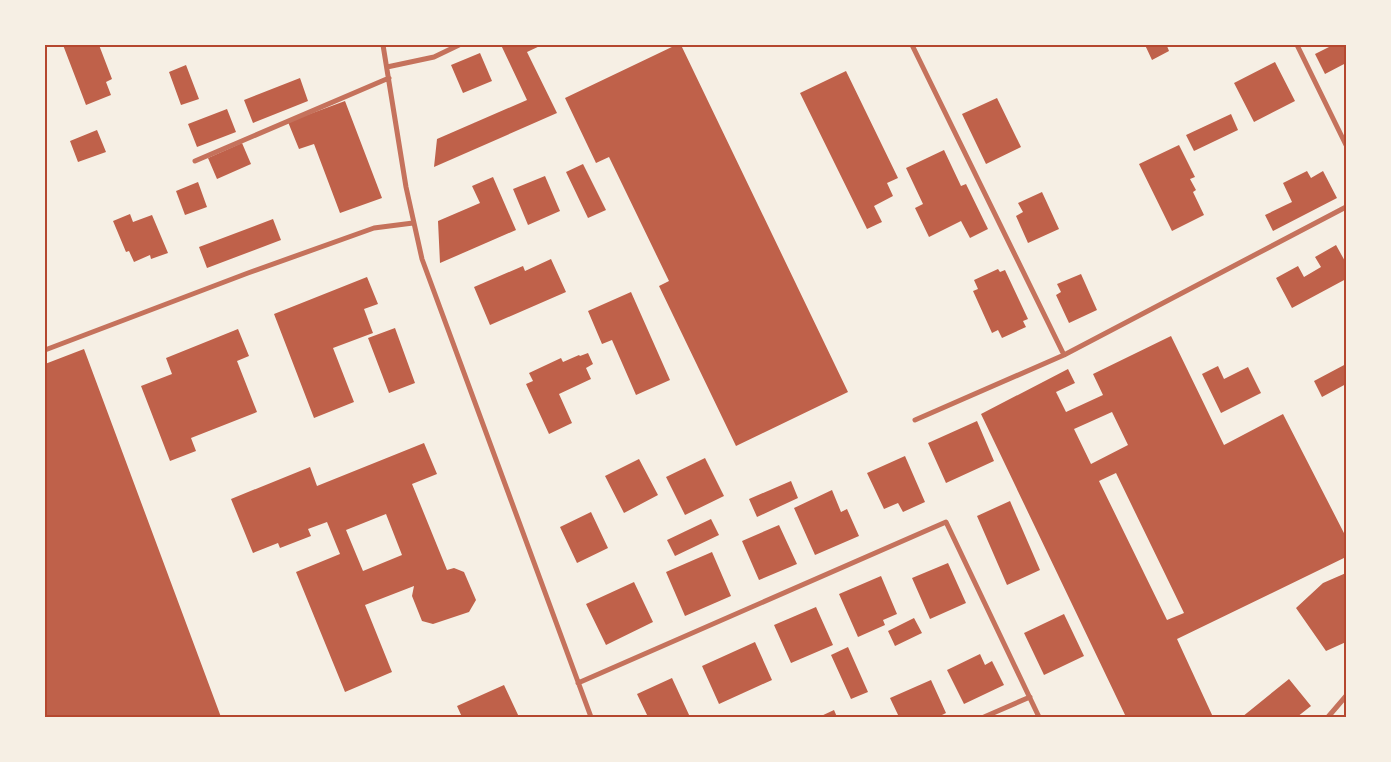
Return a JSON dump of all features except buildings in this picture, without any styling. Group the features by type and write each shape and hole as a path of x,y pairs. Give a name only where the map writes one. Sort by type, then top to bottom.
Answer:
{"street":[{"path":"383,45 413,223 422,259 591,717"},
{"path":"387,68 434,57 459,45"},
{"path":"912,45 1064,355"},
{"path":"1297,45 1346,145"},
{"path":"195,161 388,78"},
{"path":"915,420 1064,355 1346,207"},
{"path":"45,350 248,273 374,228 413,223"},
{"path":"578,683 946,522 1039,717"},
{"path":"1328,717 1346,696"},
{"path":"984,717 1030,697"}]}
